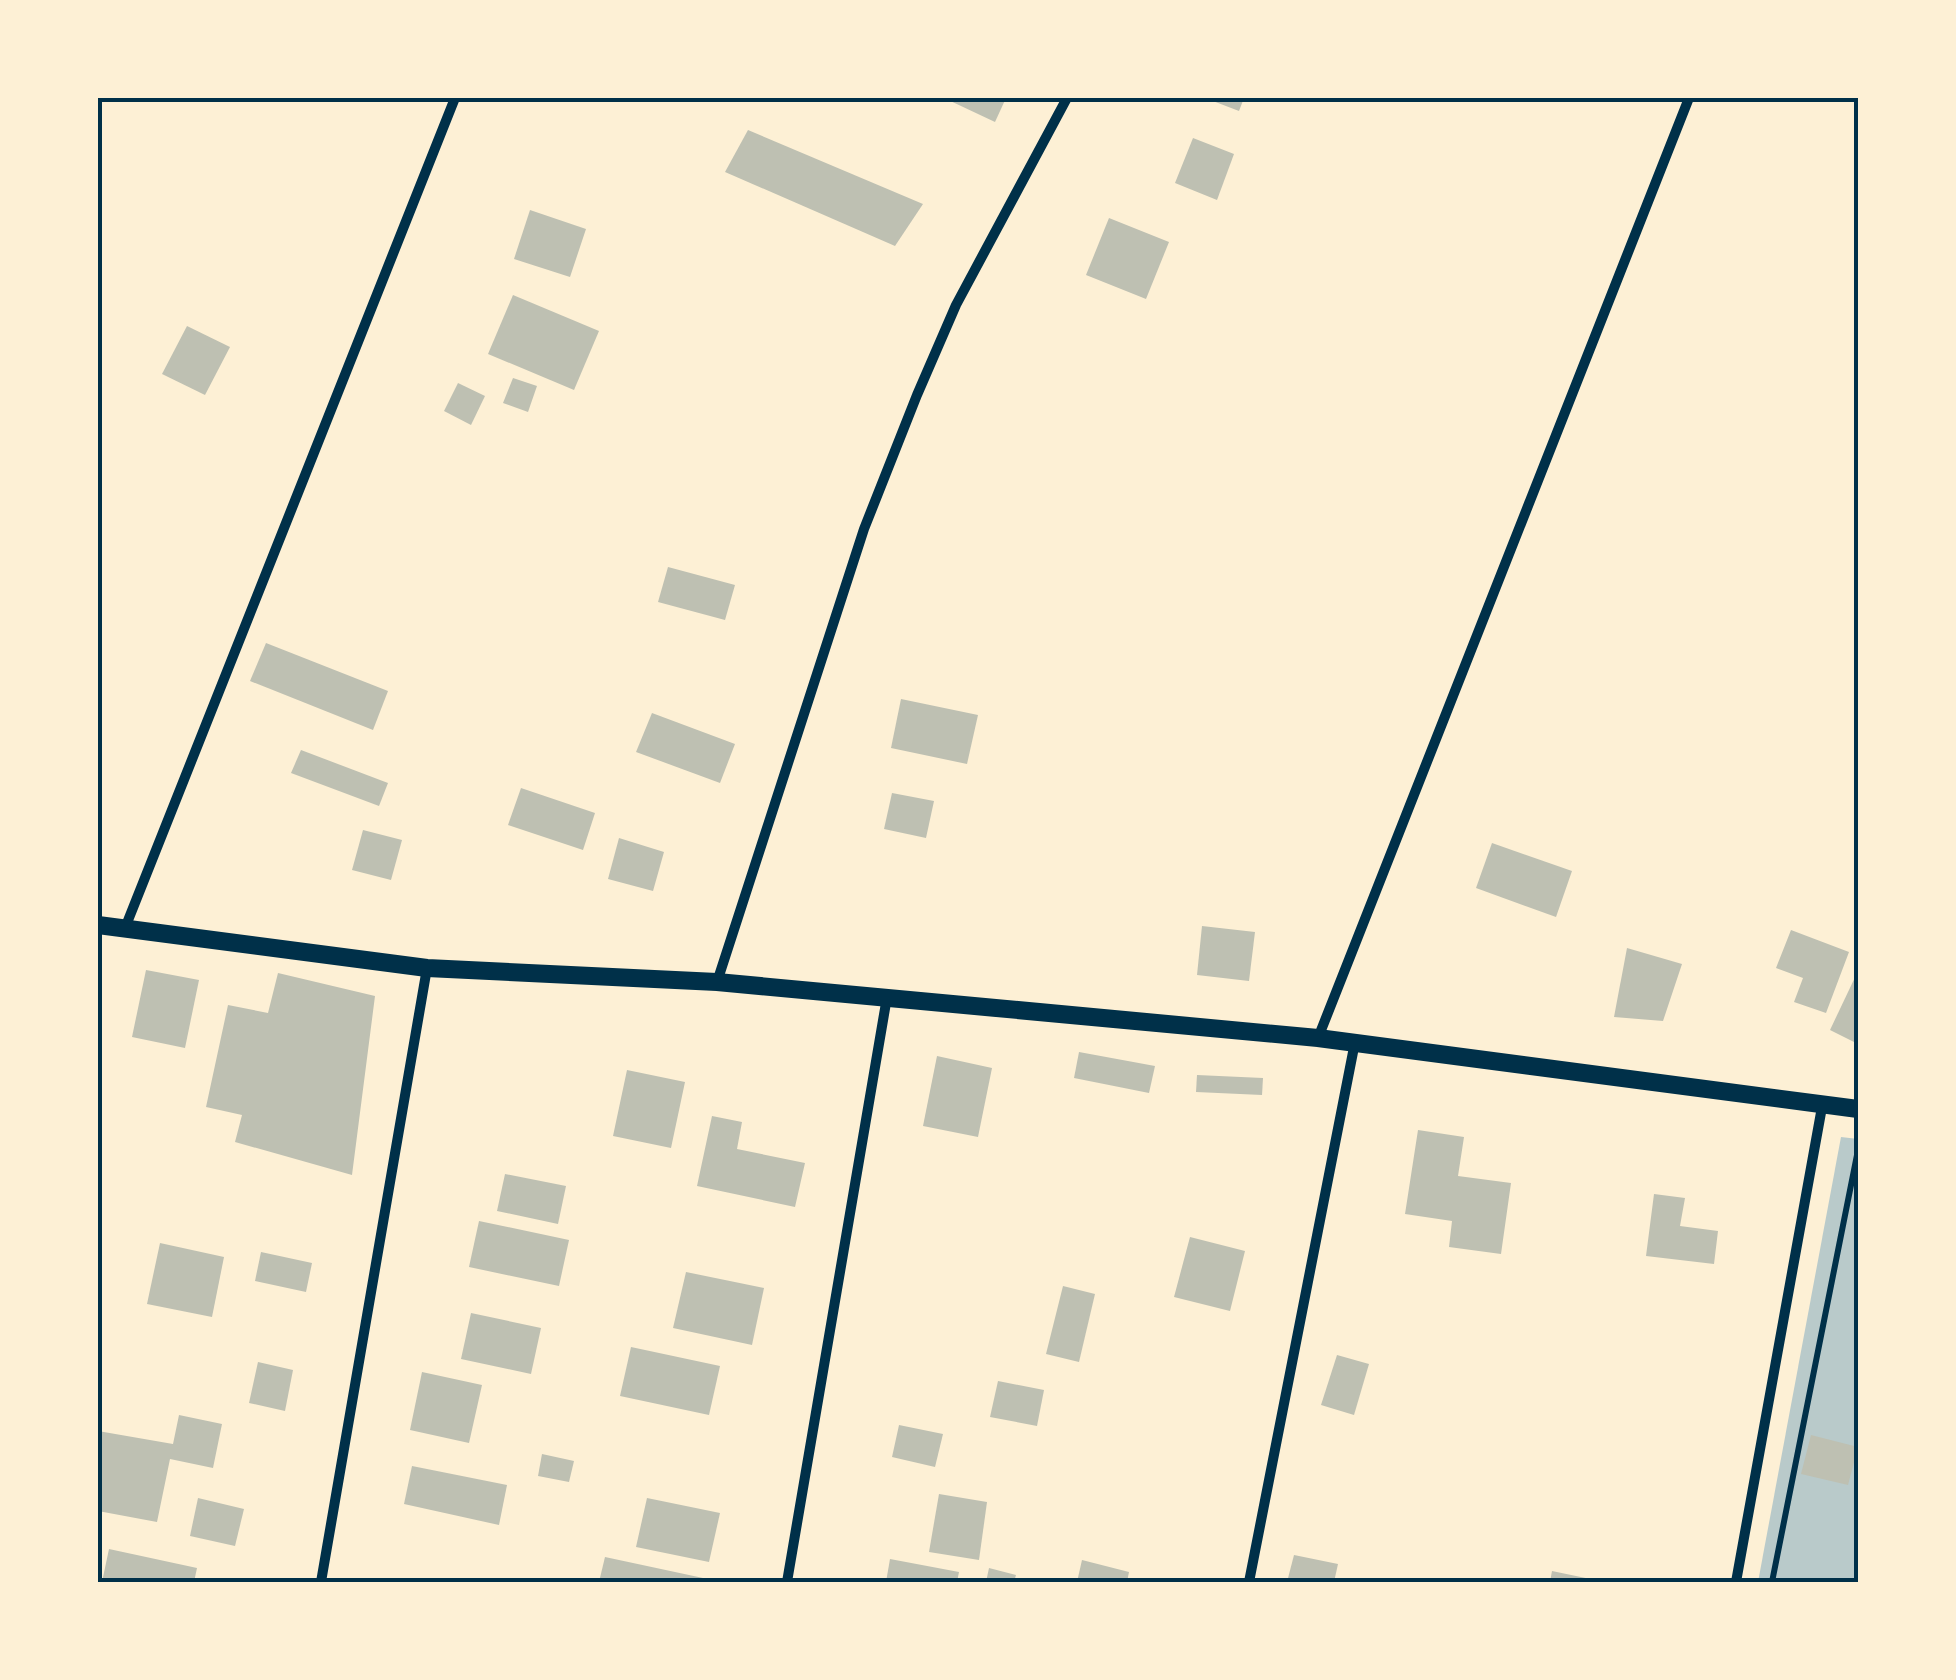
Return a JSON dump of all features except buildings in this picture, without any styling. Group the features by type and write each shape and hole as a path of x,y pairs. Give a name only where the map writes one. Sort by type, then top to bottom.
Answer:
{"street":[{"path":"125,928 455,98"},
{"path":"717,982 864,529 910,412 956,305 1067,98"},
{"path":"1318,1038 1689,98"},
{"path":"98,925 427,968 717,982 1318,1038 1858,1109"},
{"path":"321,1582 427,968"},
{"path":"787,1582 888,997"},
{"path":"1249,1582 1356,1042"},
{"path":"1736,1582 1822,1106"}],"path":[{"path":"1772,1582 1858,1150"}],"shaded area":[{"path":"1841,1137 1858,1139 1858,1582 1758,1582"}]}
